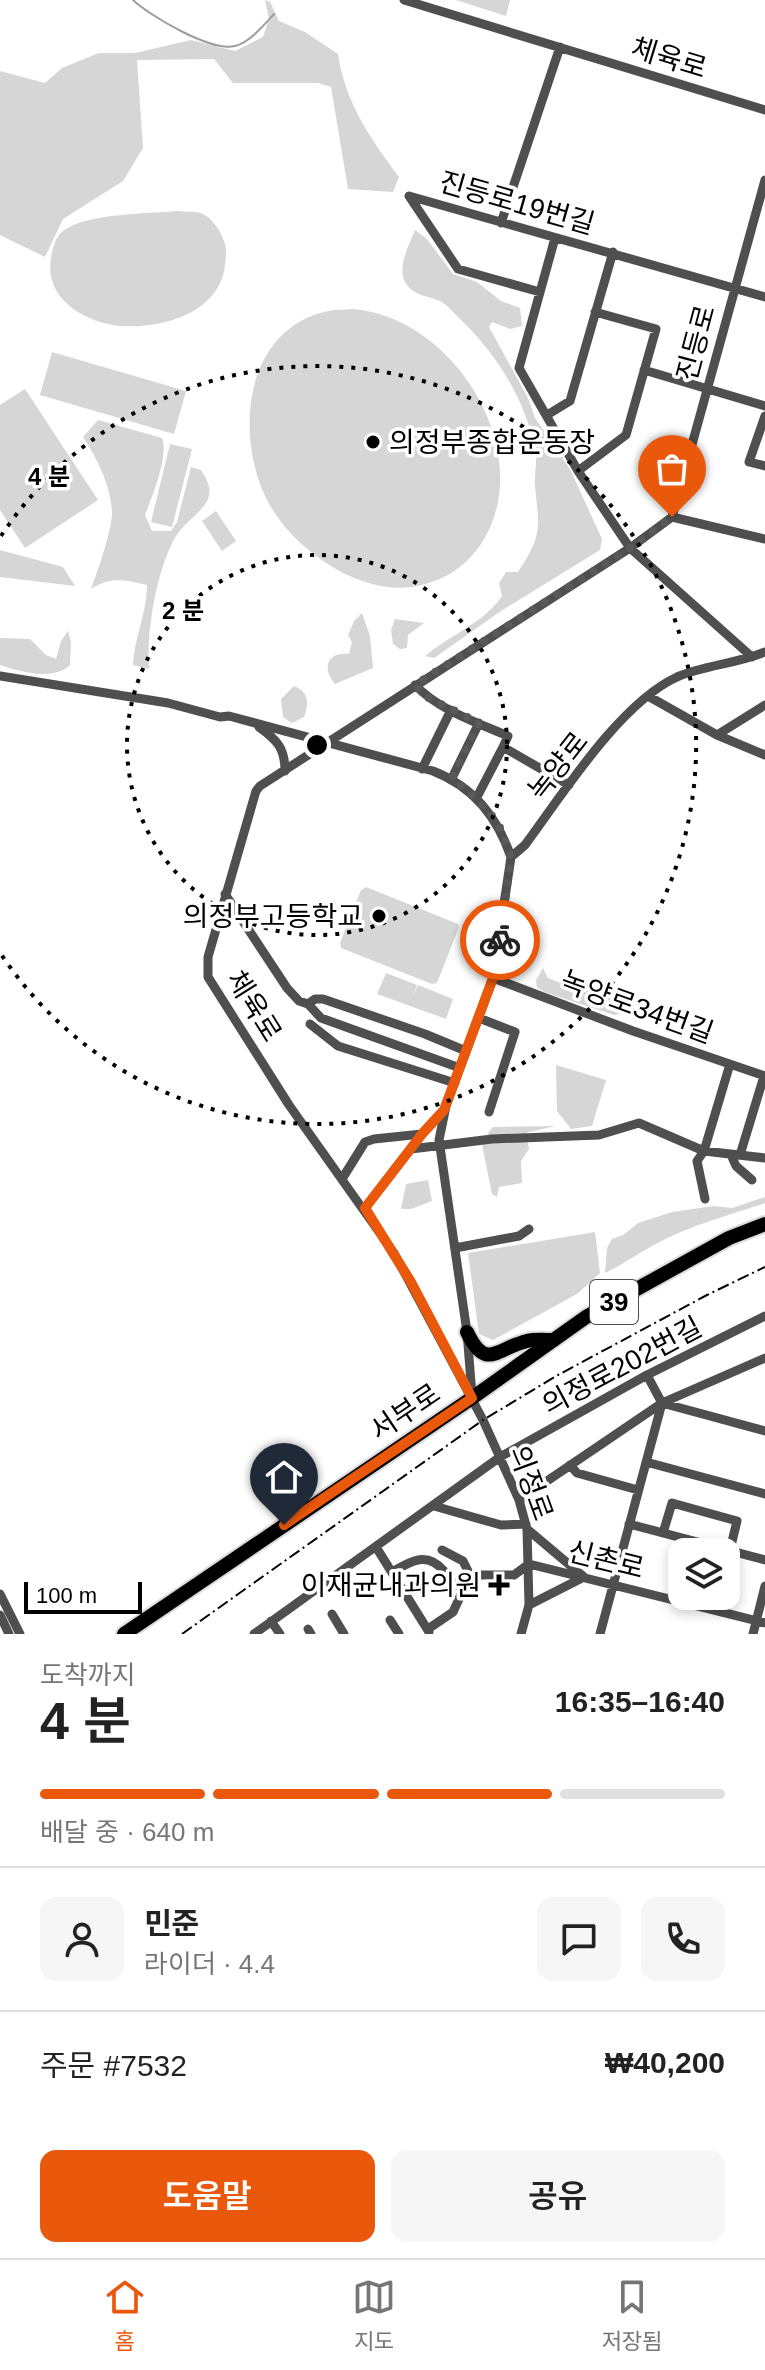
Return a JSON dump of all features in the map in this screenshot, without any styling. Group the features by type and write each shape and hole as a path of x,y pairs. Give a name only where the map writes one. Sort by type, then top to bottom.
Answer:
{"main road":[{"name":"서부로","path":"124,1634 586,1317 729,1238 765,1224"},
{"path":"467,1332 475,1348 486,1355 501,1353 526,1341 554,1340"}],"street":[{"name":"체육로","path":"404,0 765,110"},
{"path":"501,223 560,47"},
{"name":"진등로","path":"672,517 765,180"},
{"name":"진등로19번길","path":"540,292 458,269 409,196 765,297"},
{"path":"555,238 519,368 578,471 630,548 752,657"},
{"name":"진등로19번길","path":"547,415 570,401 613,252"},
{"path":"578,471 626,435 656,329 595,312"},
{"path":"644,370 765,406"},
{"path":"765,416 749,462 765,466"},
{"name":"체육로","path":"472,1398 411,1282 365,1208 289,1105 208,977 208,957 260,786 630,548 672,517"},
{"path":"672,517 765,539"},
{"name":"녹양로","path":"511,857 525,845 617,726 648,696 678,677 765,652"},
{"path":"0,676 168,703 220,717 229,716 422,769 452,778 499,825 511,857 505,889 505,916 493,978 444,1110 440,1145 467,1332 472,1398"},
{"path":"415,685 425,696 508,736 476,799"},
{"path":"648,696 717,735 765,755"},
{"path":"717,735 765,705"},
{"path":"422,769 451,710"},
{"path":"254,722 278,741 285,755 285,771"},
{"path":"452,778 479,723"},
{"path":"503,747 569,785"},
{"path":"225,894 287,988 321,1018 460,1068"},
{"name":"녹양로34번길","path":"493,978 764,1076"},
{"path":"308,1004 315,999 323,999 466,1051"},
{"path":"479,1018 515,1032 489,1112"},
{"path":"310,1024 338,1046 455,1083"},
{"path":"705,1199 697,1161 704,1151 730,1064"},
{"path":"752,1180 736,1166 735,1155 764,1076"},
{"path":"365,1208 444,1110"},
{"path":"411,1149 492,1139 599,1135 639,1123 704,1151 765,1158"},
{"path":"342,1179 365,1142 422,1134"},
{"path":"455,1248 519,1236 529,1229"},
{"name":"의정로202번길","path":"254,1634 500,1457 647,1375 765,1316"},
{"path":"519,1500 662,1403 765,1358"},
{"path":"600,1634 662,1403 647,1375"},
{"name":"의정로","path":"472,1398 519,1500 527,1526 529,1605 521,1634"},
{"path":"662,1403 765,1431"},
{"path":"646,1462 765,1494"},
{"path":"570,1465 577,1473 638,1490"},
{"path":"663,1533 672,1503 737,1521 733,1538"},
{"path":"434,1506 501,1525 527,1526 584,1577 529,1605"},
{"path":"629,1524 683,1538"},
{"path":"376,1547 429,1632 453,1612 470,1575"},
{"path":"442,1550 463,1561 470,1575"},
{"path":"740,1553 765,1560"},
{"path":"392,1572 414,1559 425,1560 436,1564 463,1589"},
{"path":"470,1575 514,1575 529,1564"},
{"name":"신촌로","path":"529,1564 761,1622"},
{"path":"753,1634 761,1622 765,1586"},
{"path":"0,1594 20,1634"},
{"path":"332,1614 344,1634"},
{"path":"0,1615 9,1634"},
{"path":"390,1620 399,1634"},
{"path":"271,1621 280,1634"}],"shaded area":[{"path":"265,0 270,2 279,21 305,32 338,54 353,104 369,134 399,177 393,192 348,189 331,87 318,83 233,83 214,59 137,60 143,148 123,181 63,219 45,257 0,235 0,71 45,83 62,68 99,53 135,53 191,40 235,51 263,37 269,19"},
{"path":"456,0 510,0 506,16"},
{"path":"177,211 205,215 216,225 225,244 221,282 201,306 170,321 120,326 81,314 60,296 50,273 51,258 60,233 74,225 101,218"},
{"path":"415,230 427,239 453,274 477,282 501,301 520,308 522,326 510,329 492,322 489,327 528,398 535,418 570,469 602,539 600,550 501,611 434,658 425,656 495,605 502,596 499,583 506,572 518,572 532,548 538,522 536,458 524,412 507,378 486,347 442,302 417,293 405,282 403,263"},
{"name":"의정부종합운동장","path":"352,309 389,317 423,336 453,363 477,395 493,432 500,470 497,508 481,544 459,568 422,585 402,588 375,585 330,565 309,551 282,524 257,476 251,447 250,418 253,389 263,362 278,339 300,322 328,311"},
{"path":"52,352 186,391 174,434 40,395"},
{"path":"25,389 98,500 25,548 0,510 0,405"},
{"path":"98,420 162,438 162,466 145,515 152,531 171,531 177,522 191,467 201,470 209,487 206,503 176,536 163,565 151,619 149,669 133,665 147,585 112,581 91,589 107,541 112,514 103,474 83,437"},
{"path":"170,444 192,449 172,527 151,522"},
{"path":"216,511 236,541 222,551 202,521"},
{"path":"0,550 63,567 75,586 0,577"},
{"path":"362,613 370,636 373,668 335,684 328,673 328,663 335,656 349,654 352,642 348,635 354,621"},
{"path":"395,619 424,623 408,635 407,648 400,649 393,644 391,630"},
{"path":"68,631 70,665 63,670 36,674 0,665 0,638 30,639 46,655 56,659 61,641"},
{"path":"294,686 303,691 307,703 304,717 292,723 283,717 281,699"},
{"path":"366,887 458,924 437,983 432,984 341,948 340,943 361,890"},
{"path":"543,968 548,978 568,986 575,980 633,998 632,1002 624,1005 626,1013 614,1015 544,992 537,987 536,980"},
{"path":"386,973 417,985 412,998 418,985 453,999 446,1019 377,994"},
{"path":"556,1065 606,1080 592,1126 571,1129 557,1111"},
{"path":"555,1126 526,1133 529,1149 521,1161 522,1183 499,1187 497,1197 492,1194 482,1145 490,1143 488,1133 493,1127"},
{"path":"428,1180 432,1201 411,1209 401,1209 406,1184"},
{"path":"765,1197 765,1203 680,1232 605,1273 607,1248 612,1239 638,1223 672,1212 714,1206 732,1208"},
{"path":"595,1232 600,1273 577,1294 493,1340 479,1334 468,1253"}],"waterway":[{"path":"133,0 181,31 224,46 235,46 246,41 274,14"}],"railway":[{"path":"182,1634 483,1420 558,1375 765,1267"}],"way so far":[{"path":"500,940 511,857 499,825 486,808 452,778 479,723 425,696 415,685 630,548 672,517"}],"place":[{"name":"의정부종합운동장","path":"373,442"},
{"name":"의정부고등학교","path":"379,916"},
{"name":"이재균내과의원","path":"499,1585"}],"route":[{"path":"284,1525 472,1398 411,1282 365,1208 444,1110 493,978 500,940"}]}
